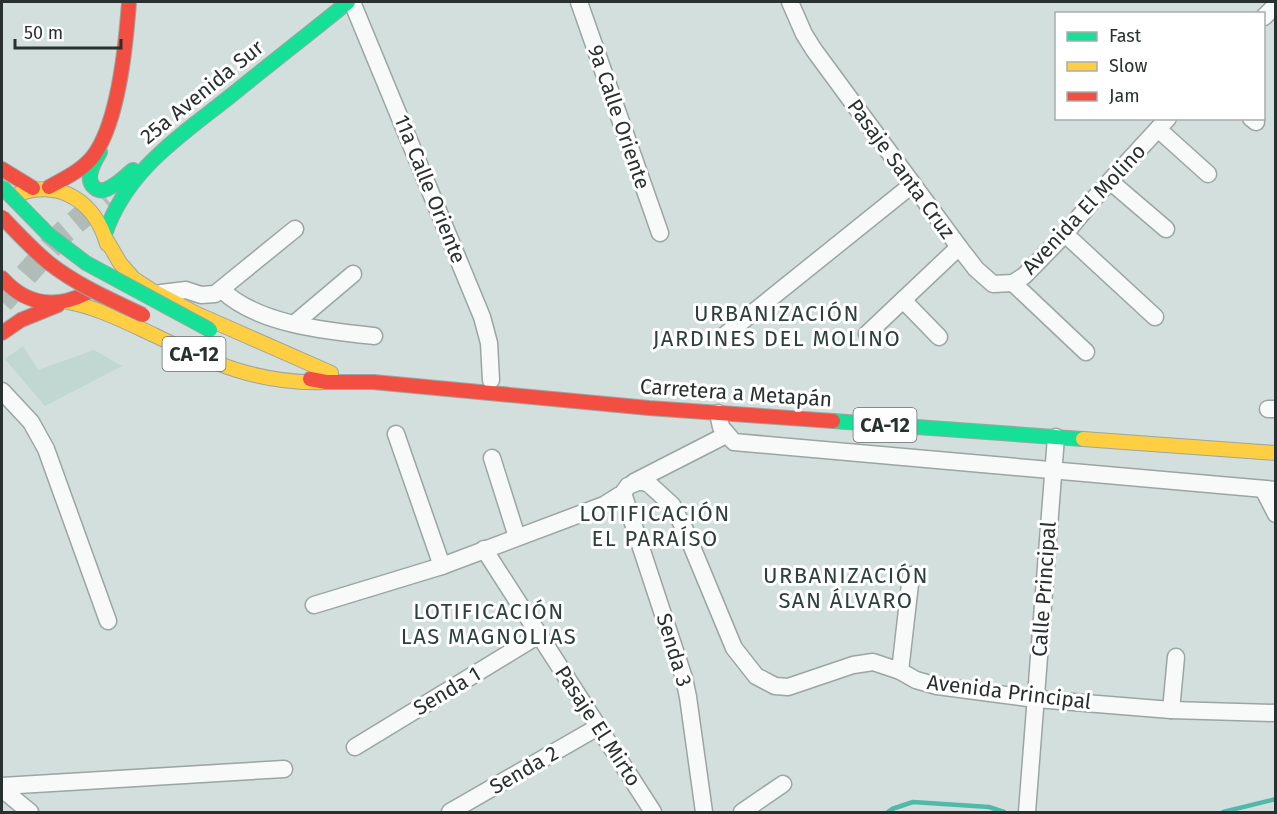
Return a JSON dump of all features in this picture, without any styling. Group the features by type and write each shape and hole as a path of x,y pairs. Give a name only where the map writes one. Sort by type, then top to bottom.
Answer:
{"main road":[{"path":"129,2 118,80 102,149 90,173 92,186 98,190 104,190 162,151"},
{"name":"25a Avenida Sur","path":"2,333 23,319 90,291 103,276 108,257 106,236 115,206 125,189 150,160 350,2"},
{"path":"49,188 82,166 95,154 109,124"},
{"path":"109,193 150,160"},
{"path":"2,169 33,188"},
{"path":"2,187 48,234 86,263 210,330 282,361 328,377"},
{"path":"2,206 18,194 33,188 62,190 92,213 106,236"},
{"path":"2,217 39,254 82,286 206,346 265,369 328,377"},
{"name":"CA-12","path":"106,236 120,263 134,279 196,314 328,377"},
{"path":"2,278 13,290 30,300 44,303 66,302"},
{"name":"CA-12","path":"66,302 87,305 105,312 208,361 252,375 311,384 328,377"},
{"path":"182,348 196,314"},
{"name":"Carretera a Metapán","path":"328,377 452,391 493,387 718,413 1275,453"}],"street":[{"name":"11a Calle Oriente","path":"350,2 483,317 489,343 493,387"},
{"name":"9a Calle Oriente","path":"579,2 660,233"},
{"name":"Pasaje Santa Cruz","path":"790,2 814,50 959,247 976,269 993,284"},
{"path":"1163,124 1208,174"},
{"name":"Avenida El Molino","path":"993,284 1013,283 1024,276 1065,234 1163,124"},
{"path":"1111,182 1166,229"},
{"path":"720,339 913,184"},
{"path":"158,294 186,290 208,295 222,290 295,229"},
{"path":"1065,234 1155,317"},
{"path":"867,334 959,247"},
{"path":"295,323 353,274"},
{"path":"1013,283 1086,352"},
{"path":"222,290 241,305 266,315 337,332 374,336"},
{"path":"903,300 939,338"},
{"path":"2,391 31,422 46,449 108,621"},
{"path":"718,413 721,427 734,442 1053,472 1269,489 1275,514"},
{"path":"396,434 442,566"},
{"path":"314,605 442,566 604,505 632,485 726,435"},
{"name":"Calle Principal","path":"1027,813 1056,437"},
{"path":"492,458 517,537"},
{"name":"Avenida Principal","path":"632,485 649,484 665,497 678,515 734,648 756,676 775,686 788,687 859,664 873,662 900,670 916,680 937,686 1036,699 1171,710 1275,713"},
{"name":"Senda 3","path":"632,485 684,678 704,813"},
{"name":"Pasaje El Mirto","path":"484,549 653,813"},
{"path":"900,670 911,575"},
{"name":"Senda 1","path":"355,747 539,635"},
{"path":"1171,710 1176,657"},
{"name":"Senda 2","path":"450,813 598,727"},
{"path":"2,788 284,769"},
{"path":"742,813 783,784"},
{"path":"2,788 30,813"}],"shaded area":[{"path":"23,346 38,370 94,350 122,366 45,406 5,359"}],"waterway":[{"path":"1223,812 1276,799"},
{"path":"888,812 913,802 989,807 1004,812"}],"tunnel":[{"path":"2,302 63,233 105,197"}],"traffic: fast":[{"path":"105,234 127,190 158,155 348,2"},
{"path":"100,152 90,175 90,180 96,189 108,189 133,170"},
{"path":"2,187 48,234 86,263 210,330"},
{"path":"833,421 1083,439"}],"traffic: slow":[{"path":"18,194 34,190 48,190 62,192 74,198 94,216 107,244"},
{"path":"106,239 120,263 134,279 151,290 197,314 331,373"},
{"path":"68,302 112,316 196,355 237,370 280,380 326,382"},
{"path":"1083,439 1276,453"}],"traffic: jam":[{"path":"49,187 85,165 103,140 120,81 129,2"},
{"path":"2,169 33,188"},
{"path":"2,217 60,271 94,292 143,315"},
{"path":"2,278 20,294 40,301 62,301 85,294"},
{"path":"2,333 21,320 58,305"},
{"path":"310,379 326,382 373,382"},
{"path":"373,382 649,408 833,421"}],"district":[{"name":"URBANIZACIÓN JARDINES DEL MOLINO","path":"777,326"},
{"name":"LOTIFICACIÓN EL PARAÍSO","path":"655,526"},
{"name":"URBANIZACIÓN SAN ÁLVARO","path":"846,588"},
{"name":"LOTIFICACIÓN LAS MAGNOLIAS","path":"489,624"}]}
